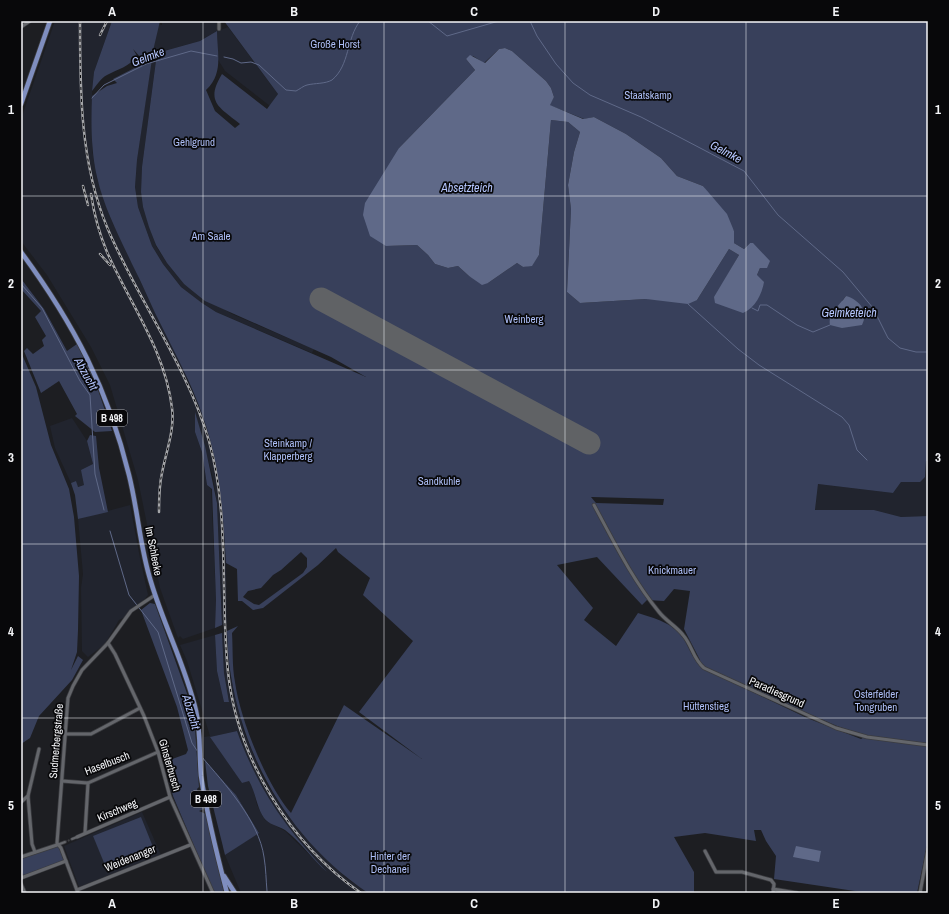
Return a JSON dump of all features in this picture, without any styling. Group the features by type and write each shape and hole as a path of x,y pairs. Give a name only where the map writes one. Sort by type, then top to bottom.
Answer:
{"main road":[{"path":"21,104 50,21"},
{"name":"Im Schleeke","path":"21,252 71,327 103,390 129,476 148,571 155,595 192,697 198,723 200,758 205,794 228,893"},
{"name":"Im Schleeke","path":"222,872 235,893"}],"street":[{"path":"21,27 30,21"},
{"path":"219,21 219,28"},
{"name":"Paradiesgrund","path":"594,505 624,562 651,602 662,616 683,634 698,661 708,670 836,728 867,737 928,745"},
{"name":"Sudmerbergstraße","path":"57,845 68,698 72,686 82,670 108,644 134,608 155,595"},
{"name":"Ginsterbusch","path":"108,644 116,654 140,708 158,752 170,797 211,892"},
{"path":"66,734 91,734 140,708"},
{"path":"35,852 32,844 28,796 39,749"},
{"name":"Haselbusch","path":"62,781 88,782 158,752"},
{"path":"85,833 88,782"},
{"path":"21,802 28,796"},
{"name":"Kirschweg","path":"72,839 170,797"},
{"path":"21,857 65,842"},
{"path":"57,845 61,848 78,891"},
{"name":"Weidenanger","path":"78,891 190,845"},
{"path":"920,893 928,849"},
{"path":"705,851 716,872 742,872 771,880 774,884 773,891 797,893"},
{"path":"21,878 66,861"},
{"path":"21,884 25,893"}],"shaded area":[{"path":"55,21 112,21 94,72 92,91 92,149 97,178 111,219 163,329 178,357 202,414 212,444 223,510 227,623 222,625 217,503 213,478 195,413 195,432 202,452 207,485 211,489 216,600 215,628 183,639 180,636 178,638 160,588 138,480 110,385 91,347 47,275 21,241 21,119"},
{"path":"162,21 216,21 218,31 228,27 278,94 270,106 225,71 217,58 217,31 200,41 157,53 142,167 141,192 143,207 156,246 167,263 184,284 232,314 314,349 312,353 216,312 202,303 181,287 163,264 152,246 138,207 135,187 137,160 152,55 158,24 162,25"},
{"path":"72,418 87,441 93,464 84,485 77,487 76,481 71,483 55,448 50,426"},
{"path":"926,461 928,461 928,516 901,517 874,510 815,511 818,484 893,493 901,482 925,477"},
{"path":"130,505 148,595 143,601 133,607 125,617 119,620 105,644 88,657 82,651 81,588 83,574 78,519"},
{"path":"227,631 230,675 244,732 263,778 282,808 304,836 345,877 368,893 241,893 225,855 259,832 236,795 205,761 204,737 210,736 187,661 180,645 215,635 217,671 224,702 229,702 224,673 222,633","holes":["237,731 252,769 277,812 297,840 324,869 285,831 265,820 257,805 253,788 248,780 242,783 211,737"]},
{"path":"142,812 161,855 79,887 64,846"}],"green space":[{"path":"112,21 160,21 152,55 142,59 133,49 137,56 134,60 105,76 92,91 94,72"},
{"path":"224,21 928,21 928,461 926,461 925,477 920,482 901,482 893,493 818,484 815,510 874,510 901,517 928,516 928,841 917,893 868,893 774,879 776,856 761,830 754,830 756,841 705,833 674,837 694,872 694,893 368,893 341,873 317,850 296,825 277,799 261,770 248,740 238,709 231,676 227,631 238,626 232,633 233,670 242,714 248,732 272,786 291,813 344,705 422,759 359,712 413,641 363,595 370,578 338,552 336,548 318,565 263,608 253,610 242,601 238,601 237,569 226,563 220,488 208,432 189,382 108,211 95,167 92,127 92,96 107,86 117,83 113,79 152,59 137,160 135,187 138,207 152,246 163,264 181,287 216,312 366,377 331,357 205,301 184,284 167,263 156,245 149,227 143,207 141,192 142,167 157,53 200,41 217,31 217,70 212,83 206,90 215,111 235,128 240,124 221,108 215,98 217,83 222,74 267,109 278,94","holes":["505,48 512,51 546,81 551,88 554,97 549,105 584,119 594,117 626,134 661,158 677,176 703,186 734,231 734,243 744,249 750,243 760,268 757,275 715,297 739,255 729,249 697,300 646,299 580,303 567,292 571,209 568,185 574,152 580,132 568,122 551,120 539,255 532,265 523,267 517,263 488,283 469,276 458,266 448,268 435,264 417,245 386,246 399,148 475,70 466,59 473,56 484,63 499,49","846,296 862,325 857,325 842,301","591,497 664,499 663,505 596,503","301,552 307,558 307,567 303,573 259,605 254,604 243,597 248,591 261,588 273,575 281,570","597,557 642,605 647,600 664,601 674,589 690,591 684,629 700,660 700,666 680,633 663,622 638,613 616,646 584,620 593,608 557,565","713,673 837,726 866,736 861,739 807,718"]},
{"path":"22,280 44,309 67,351 77,344 96,384 112,431 95,432 75,416 77,414 59,381 41,393 24,351 27,348 33,354 44,346 42,340 46,336 35,317 41,311 21,289"},
{"path":"21,352 36,387 51,445 69,489 74,517 79,576 77,652 71,670 78,656 83,660 72,680 39,716 30,738 21,744"},
{"path":"195,412 205,446 217,503 222,625 215,628 216,600 212,489 207,485 202,452 195,432"},
{"path":"90,435 96,436 99,468 108,512 78,519 75,495 71,483 76,481 78,487 84,485 81,470 93,464 87,441"},
{"path":"150,603 155,604 194,713 199,787 197,789 204,809 199,811 206,814 224,893 214,893 173,796 164,762 186,754 188,750 177,707 141,610"},
{"path":"222,633 224,673 229,702 224,702 217,671 215,635"},
{"path":"237,731 254,771 274,806 298,839 327,872 290,834 264,818 259,809 249,781 242,783 210,737"},
{"path":"205,761 236,795 259,833 225,855 208,786"},
{"path":"141,817 155,852 107,870 93,836"},
{"path":"59,845 64,862 24,877 21,869 21,859"}],"water":[{"name":"Absetzteich","path":"505,48 512,51 546,81 551,88 554,97 550,105 583,119 594,117 626,134 661,158 677,176 703,186 727,214 734,231 734,243 744,249 750,243 753,243 770,261 767,268 760,268 757,275 764,282 760,296 751,308 743,313 715,303 714,297 739,255 729,249 697,300 688,304 646,299 580,303 567,292 571,209 568,185 574,152 580,132 568,122 551,120 539,255 532,266 523,267 517,263 488,283 482,285 458,266 448,268 435,264 417,245 386,246 370,236 363,215 365,203 399,148 475,70 466,59 470,55 485,63 499,49"},
{"name":"Gelmketeich","path":"846,296 855,300 862,307 864,311 864,320 862,325 842,328 830,325 832,313"},
{"path":"796,846 821,851 819,862 793,857"}],"waterway":[{"name":"Gelmke","path":"224,57 241,63 251,62 259,65 286,90 296,91 307,85 332,80 338,74 345,59 352,36 360,21"},
{"name":"Gelmke","path":"428,21 447,36 499,21"},
{"name":"Gelmke","path":"530,21 537,36 556,64 573,83 590,95 641,117 744,171 778,215 843,272 873,308 888,338 900,348 916,352 928,352"},
{"name":"Gelmke","path":"92,98 104,85 146,64 191,51 217,56"},
{"name":"Abzucht","path":"21,284 42,308 80,381 90,395 95,474 104,510"},
{"path":"688,304 738,349 759,365 842,417 849,425 857,450 867,460"},
{"path":"752,308 758,311 760,305 767,305 797,325 813,332 830,325"},
{"name":"Abzucht","path":"110,531 129,595 158,632 192,743 198,752"},
{"name":"Abzucht","path":"201,756 240,804 255,830 261,843 264,857 267,891"}],"runway":[{"path":"321,299 589,443"}],"tunnel":[{"path":"65,842 72,839"}],"railway":[{"path":"80,21 80,73 83,126 91,177 98,202 119,254 175,359 200,413 216,469 222,527 228,672 233,704 243,736 255,767 271,796 290,824 312,850 335,873 361,893"},
{"path":"100,35 107,21"},
{"path":"83,186 88,205"},
{"path":"91,194 97,223 104,245 146,328 162,366 168,387 173,416 170,440 160,483 159,512"},
{"path":"100,254 110,265"}],"park label":[{"name":"Große Horst","path":"335,44"},
{"name":"Staatskamp","path":"648,95"},
{"name":"Gehlgrund","path":"194,142"},
{"name":"Am Saale","path":"211,236"},
{"name":"Weinberg","path":"524,319"},
{"name":"Steinkamp / Klapperberg","path":"288,449"},
{"name":"Sandkuhle","path":"439,481"},
{"name":"Knickmauer","path":"672,570"},
{"name":"Osterfelder Tongruben","path":"876,700"},
{"name":"Hüttenstieg","path":"706,706"},
{"name":"Hinter der Dechanei","path":"390,862"}]}
